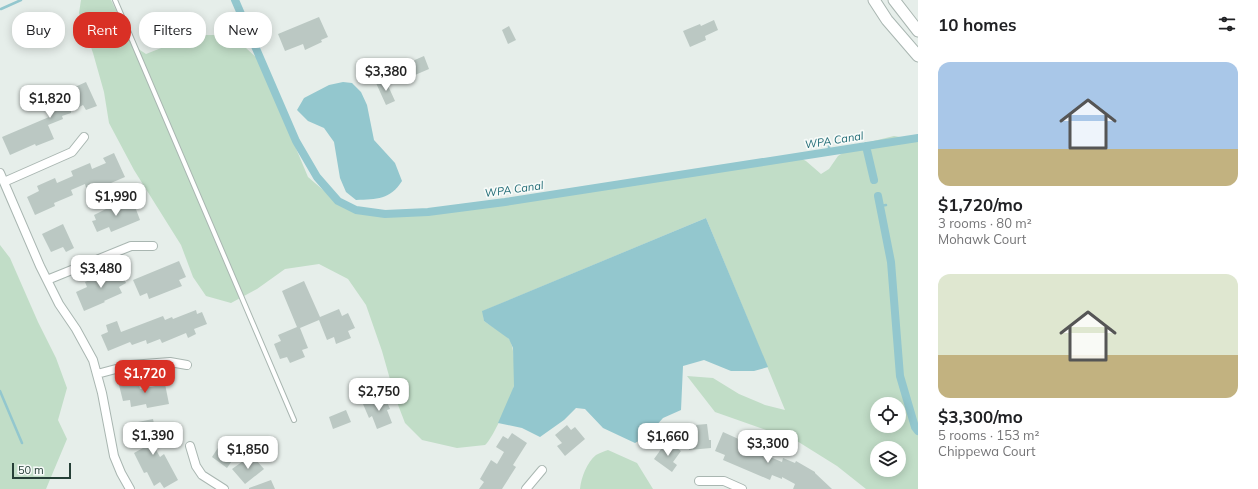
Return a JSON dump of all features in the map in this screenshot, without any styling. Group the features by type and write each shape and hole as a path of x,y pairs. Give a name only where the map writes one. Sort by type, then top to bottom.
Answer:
{"street":[{"path":"874,0 887,20 918,56"},
{"path":"894,0 918,31"},
{"path":"4,182 72,152 84,137"},
{"path":"0,173 40,266 59,304 76,329 93,360 102,393 114,456 130,489"},
{"path":"47,280 131,246 153,246"},
{"path":"97,374 131,365 170,362 187,365"},
{"path":"190,446 196,466 202,475 224,489"},
{"path":"526,489 542,470"},
{"path":"699,481 724,481 742,489"}],"lane":[{"path":"116,0 294,420"}],"green space":[{"path":"81,0 111,0 117,12 79,12"},
{"path":"206,35 214,35 214,48 246,48 259,60 308,177 344,208 401,217 544,198 796,156 806,161 821,174 829,169 838,156 853,146 894,136 918,140 918,489 866,489 837,466 797,441 715,412 687,376 713,378 739,394 765,405 785,410 706,218 483,311 484,321 507,337 512,348 514,385 502,417 485,445 457,448 422,440 405,423 395,397 382,351 366,305 348,279 319,264 285,269 257,289 231,303 206,296 193,277 181,245 134,170 109,123 104,92 91,48 131,48 131,40 134,46 146,54 161,48 206,48"},
{"path":"0,245 10,258 38,322 56,358 67,388 58,420 67,439 46,489 0,489"},
{"path":"608,450 637,463 653,489 580,489 583,475 587,466 596,455"}],"water":[{"path":"343,82 352,83 361,92 367,105 374,140 395,163 402,181 393,192 377,199 356,200 346,192 340,178 334,142 324,128 308,121 297,110 304,98 329,85"},
{"path":"706,218 768,367 754,371 731,371 704,360 683,366 681,410 663,418 647,436 635,443 603,428 585,409 576,408 564,420 540,437 522,428 498,423 514,386 513,348 509,339 484,321 482,311"}],"building":[{"path":"319,17 328,37 321,40 322,42 305,50 303,44 285,51 278,34"},
{"path":"714,20 718,30 705,36 706,40 690,47 683,31 700,24 701,26"},
{"path":"509,26 516,40 508,44 502,30"},
{"path":"424,56 429,69 415,75 410,62"},
{"path":"385,79 395,101 386,105 376,83"},
{"path":"86,82 97,106 86,110 83,105 71,111 71,113 62,116 63,119 48,125 54,139 36,146 35,144 10,155 2,137 49,117 44,104 67,95 66,91"},
{"path":"114,153 125,177 87,191 85,184 71,190 73,195 54,203 55,206 35,215 27,197 39,191 37,186 55,178 57,183 73,176 71,171 90,163 92,169 106,163 103,158"},
{"path":"124,200 127,207 134,204 140,220 111,232 109,227 97,232 92,221 96,220 94,215"},
{"path":"63,224 74,248 66,252 63,247 51,252 42,234"},
{"path":"179,261 186,277 179,280 182,286 149,299 147,293 140,296 133,280"},
{"path":"119,268 126,283 119,287 122,293 84,311 76,292 87,287 85,282"},
{"path":"304,281 320,317 339,309 342,316 348,313 355,328 348,331 351,338 336,344 334,337 327,340 319,320 300,328 308,348 302,350 305,357 290,363 287,357 280,359 274,344 281,341 278,335 297,327 282,291"},
{"path":"196,310 197,314 202,312 207,324 194,329 196,334 188,338 186,333 162,343 160,339 147,344 146,340 132,345 130,342 108,351 101,335 108,332 106,325 117,321 121,332 163,316 165,320 172,317 173,319"},
{"path":"164,379 169,404 147,408 146,404 131,407 130,400 123,401 119,385 138,381 140,389 155,386 154,381"},
{"path":"384,395 390,409 387,410 392,423 377,429 372,416 369,418 363,404"},
{"path":"346,410 351,422 333,429 329,417"},
{"path":"153,419 157,438 150,439 160,457 164,454 178,480 164,488 160,482 154,486 147,472 144,473 134,453 143,448 140,432 135,433 133,423"},
{"path":"707,424 709,440 711,440 711,448 689,450 687,433 696,432 695,425"},
{"path":"567,425 571,430 575,427 585,439 565,456 557,446 562,443 555,435"},
{"path":"723,432 743,441 743,443 764,451 763,454 782,462 783,458 795,463 796,461 815,472 832,489 793,489 795,484 782,477 782,479 772,475 770,480 723,460 725,455 715,451"},
{"path":"512,433 527,443 513,465 516,467 502,489 479,489 484,482 480,479 491,460 497,464 504,452 496,447 503,436 508,439"},
{"path":"225,437 241,448 227,468 212,457"},
{"path":"671,444 681,451 673,462 677,465 672,472 654,459 664,445 668,448"},
{"path":"246,459 250,464 256,460 264,469 245,484 232,469"},
{"path":"271,480 275,489 249,489 249,488"}],"waterway":[{"path":"1,9 21,0"},
{"name":"WPA Canal","path":"235,0 296,141 317,177 338,201 356,210 385,214 428,212 505,202 918,138"},
{"name":"WPA Canal","path":"829,144 829,152"},
{"path":"866,146 874,180"},
{"path":"878,196 891,262 900,376 915,427 918,431"},
{"path":"880,206 886,205"},
{"path":"0,391 22,443"}]}
